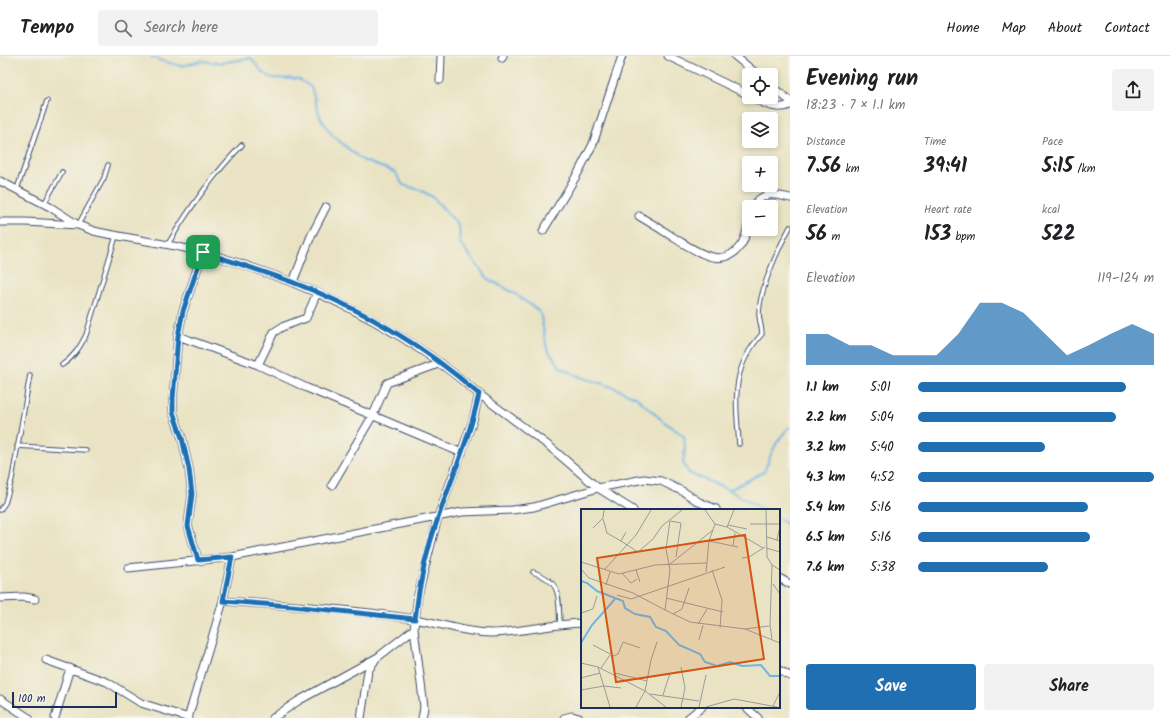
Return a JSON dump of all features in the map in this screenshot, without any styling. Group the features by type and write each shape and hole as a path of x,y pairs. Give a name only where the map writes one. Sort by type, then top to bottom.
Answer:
{"street":[{"path":"440,80 441,56"},
{"path":"543,231 578,173 593,144 622,56"},
{"path":"668,56 742,92"},
{"path":"735,56 750,68"},
{"path":"778,92 790,102"},
{"path":"767,104 776,108 782,108 790,105"},
{"path":"0,181 44,204 78,225"},
{"path":"757,200 764,195 790,198"},
{"path":"293,282 311,236 326,207"},
{"path":"639,216 700,254 713,258 723,258 732,254 741,245 744,236"},
{"path":"0,222 78,225 116,236 168,244 203,252 293,282 355,309 399,334 441,363 479,394 549,446 598,488 631,509"},
{"path":"198,560 188,526 192,494 189,469 182,438 173,412 174,373 178,336 185,305 203,252"},
{"path":"258,365 274,332 282,327 306,318 318,293"},
{"path":"178,336 258,365 307,388 462,453"},
{"path":"332,485 373,415 389,382 441,363"},
{"path":"422,718 424,708 414,629 418,595 438,517 473,420 479,394"},
{"path":"128,568 232,557 462,512 512,510 534,507 598,488 651,479 672,486 699,502 716,509"},
{"path":"46,660 107,682 141,703 188,718 223,601 232,557"},
{"path":"780,579 790,584"},
{"path":"0,598 24,597 35,599"},
{"path":"223,601 292,606 415,619 456,630 492,633 560,624 581,623"},
{"path":"272,718 311,693 378,657 414,629"},
{"path":"361,718 368,671 378,657"},
{"path":"55,718 70,668"},
{"path":"780,671 790,676"},
{"path":"0,699 29,718"},
{"path":"688,718 701,708"},
{"path":"747,708 758,718"},
{"path":"564,718 572,716 579,718"}],"lane":[{"path":"17,189 47,101"},
{"path":"168,244 191,205 207,183 216,176 242,145"},
{"path":"78,225 104,178 108,165"},
{"path":"44,204 62,172"},
{"path":"739,444 736,395 742,363 750,348 762,334 759,324 760,303 771,268 790,228"},
{"path":"62,365 70,360 80,347 86,335 116,236"},
{"path":"0,510 5,503 30,375"},
{"path":"17,446 86,450"},
{"path":"533,572 541,574 555,584 557,590 560,624"}],"waterway":[{"path":"151,56 162,61 182,66 201,61 221,63 251,58 262,72 272,78 298,79 311,87 320,117 332,135 362,160 395,172 403,185 420,190 433,197 459,226 460,243 488,279 514,293 540,312 547,349 561,368 583,378 613,387 637,398 663,421 684,436 685,450 683,463 689,473 729,490 762,509"},
{"path":"729,490 764,472 777,442 790,427"},
{"path":"780,520 790,526"}],"route":[{"path":"203,252 293,282 355,309 399,334 435,358 479,394 473,420 462,453 438,517 418,595 415,619 292,606 223,601 232,557 198,560 188,526 188,509 192,488 182,438 173,412 173,399 178,336 183,311 191,284 199,268 203,252"}]}
